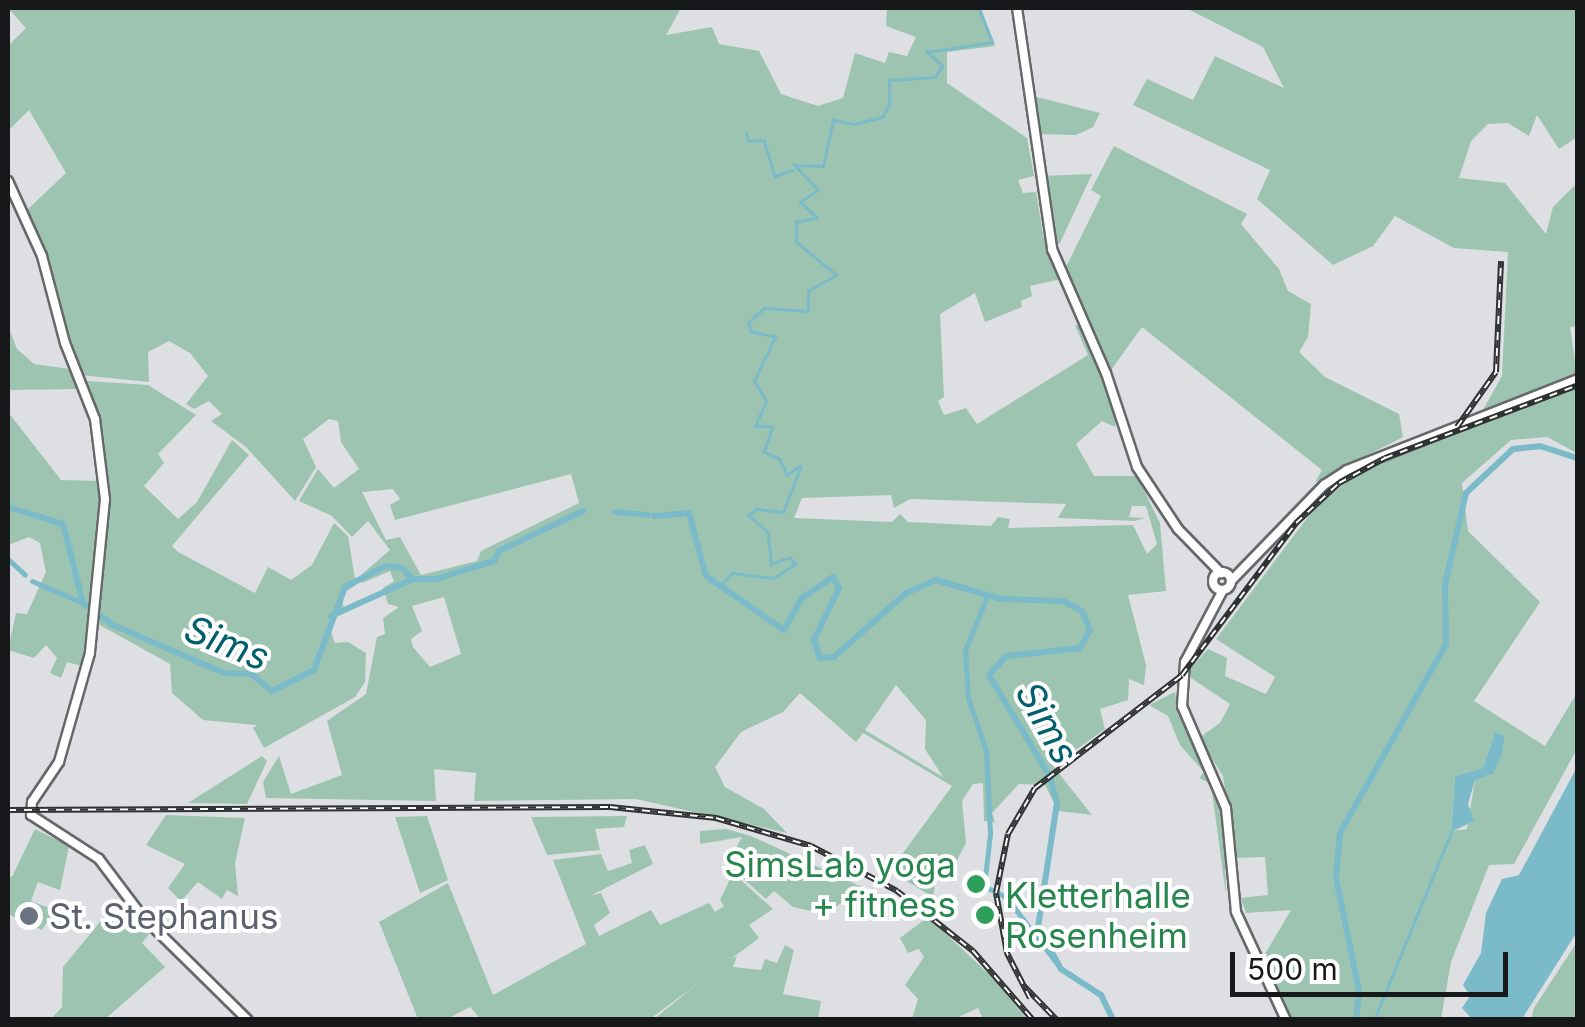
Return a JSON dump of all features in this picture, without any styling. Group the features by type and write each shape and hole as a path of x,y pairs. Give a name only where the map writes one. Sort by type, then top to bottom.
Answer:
{"main road":[{"path":"1016,8 1052,249 1101,360 1137,467 1164,511 1221,575"},
{"path":"8,181 42,256 65,344 98,430 105,498 95,619 60,762 32,802 32,818 99,859 142,916 248,1020"},
{"path":"1221,575 1237,572 1346,470 1578,379"},
{"path":"1221,575 1218,592 1185,662 1182,706 1224,798 1236,912 1286,1020"},
{"path":"1218,592 1221,575"}],"green space":[{"path":"8,8 675,8 680,10 666,35 712,27 719,44 759,51 781,94 818,106 843,98 855,53 885,63 889,52 907,56 916,37 886,26 887,8 981,8 995,46 947,52 947,83 1027,138 1034,176 1018,180 1023,193 1036,192 1043,235 1061,279 1030,286 1032,296 1021,301 1022,307 985,322 975,293 940,314 944,397 938,401 944,415 966,408 977,424 1088,355 1075,325 1083,326 1116,419 1115,427 1102,421 1076,444 1094,476 1137,476 1160,523 1166,591 1128,595 1146,665 1144,685 1129,679 1128,700 1100,709 1105,729 1053,766 1092,815 1058,811 1045,785 1019,784 992,813 995,822 984,821 983,783 973,784 962,801 966,843 955,864 949,861 937,872 933,897 890,871 952,786 863,733 856,742 800,693 783,712 741,732 715,767 725,787 764,809 787,833 636,799 474,801 476,773 434,769 436,801 266,798 263,782 279,756 291,794 342,775 327,721 366,694 377,637 385,634 383,618 399,607 388,604 383,588 394,581 390,571 362,583 361,575 390,550 368,521 352,537 332,516 299,501 318,469 334,488 359,469 341,442 338,421 329,419 303,439 316,467 295,501 246,447 211,421 222,414 209,401 194,409 186,404 208,376 190,353 169,341 148,352 149,382 80,375 48,256 26,211 66,173 29,110 8,131 8,46 26,28","holes":["571,474 579,503 481,551 477,561 421,575 400,537 386,540 362,492 393,489 400,499 390,505 395,520","891,495 894,508 910,499 1066,504 1058,518 1135,521 1145,518 1129,517 1132,506 1146,506 1157,544 1147,554 1133,525 1008,528 1010,519 998,517 991,526 908,522 900,514 892,522 794,518 802,498","444,597 461,654 430,667 413,647 411,639 422,631 412,606","896,685 926,720 925,749 943,777 865,730"]},
{"path":"1186,8 1577,8 1577,137 1559,149 1537,115 1529,136 1508,123 1488,124 1471,141 1459,178 1505,183 1546,234 1553,207 1574,186 1577,190 1577,326 1570,327 1577,375 1480,415 1502,376 1508,252 1454,248 1395,216 1373,246 1333,265 1257,199 1270,170 1133,105 1147,79 1193,100 1215,56 1284,88 1263,47"},
{"path":"1029,95 1100,113 1093,127 1076,135 1034,134"},
{"path":"1114,146 1247,214 1241,224 1279,269 1288,291 1311,304 1308,337 1299,352 1325,377 1399,414 1403,437 1315,482 1322,470 1142,327 1111,370 1065,269 1101,196 1091,190"},
{"path":"1092,174 1060,243 1054,245 1040,176"},
{"path":"8,326 17,349 34,364 70,369 78,389 8,390"},
{"path":"86,381 148,385 196,415 158,454 164,463 144,486 178,519 197,502 232,440 249,455 172,546 178,552 255,593 268,567 291,580 312,565 334,523 348,536 356,585 342,594 344,612 332,616 331,631 335,643 348,642 366,653 365,682 355,697 264,748 253,728 257,725 203,720 172,693 170,664 98,624 107,488"},
{"path":"1577,387 1577,453 1547,437 1511,440 1462,483 1468,531 1540,602 1474,701 1545,746 1577,693 1578,747 1514,864 1489,865 1451,962 1441,1019 1290,1019 1262,959 1291,910 1246,913 1241,898 1268,895 1265,857 1235,858 1223,776 1199,738 1220,723 1230,704 1185,674 1208,649 1227,658 1225,676 1266,694 1275,677 1216,639 1320,501 1365,469","holes":["1495,732 1505,736 1502,754 1475,780 1467,829 1451,831 1455,776 1483,768"]},
{"path":"8,412 61,480 100,481 87,648 82,666 67,662 61,678 50,673 57,658 46,645 34,658 8,650 16,613 27,614 46,572 40,543 29,537 8,545"},
{"path":"1175,692 1178,714 1210,774 1224,823 1226,895 1211,784 1199,778 1204,772 1180,745 1168,716 1149,705"},
{"path":"262,756 267,761 247,804 188,803"},
{"path":"166,815 245,818 235,863 238,896 227,890 222,899 198,882 181,901 168,888 185,864 146,845"},
{"path":"427,816 448,880 420,893 395,817"},
{"path":"627,816 624,827 595,829 600,850 547,855 531,817"},
{"path":"35,829 69,846 60,890 38,882 31,901 55,910 42,930 8,914 8,875 12,877"},
{"path":"726,829 751,836 864,888 825,914 793,907 774,891 766,899 727,864 742,837 700,844 700,831"},
{"path":"645,845 653,864 590,896 601,893 610,913 594,925 599,936 651,910 660,925 709,903 715,912 724,906 720,900 733,873 773,909 749,925 759,938 650,1019 481,1019 470,1007 447,1019 418,1019 379,922 448,883 493,995 586,944 553,860 601,854 608,871 632,863 629,850"},
{"path":"117,901 150,933 142,943 165,967 105,1019 51,1019 62,1007 63,967"},
{"path":"928,917 994,979 1027,1019 983,1019 978,1008 954,1019 912,1019 918,999 905,985 924,957 919,949 908,953 900,938"},
{"path":"1577,942 1577,1019 1531,1019 1534,1008"},
{"path":"785,945 794,950 783,994 821,1001 818,1019 654,1019 724,962 737,956 733,967 761,970 765,959 777,963"}],"water":[{"path":"1495,732 1505,736 1502,754 1493,774 1475,780 1468,804 1474,821 1451,832 1455,776 1483,768"},
{"path":"1577,767 1575,935 1522,1019 1472,1019 1462,1008 1470,996 1463,985 1481,953 1486,913 1502,879 1519,875"}],"waterway":[{"path":"722,584 732,573 773,578 795,564 790,558 771,564 768,533 748,515 757,509 783,512 801,466 787,475 779,459 764,452 772,427 755,426 766,401 754,381 775,337 751,332 748,323 764,308 808,311 808,291 836,275 796,242 796,222 817,218 800,202 818,190 794,165 823,166 833,120 854,124 882,117 889,105 889,80 935,77 942,66 927,52 992,42 978,8"},
{"path":"746,132 749,141 764,140 775,176 792,170"},
{"path":"1356,1020 1359,991 1336,878 1340,833 1446,644 1445,584 1466,493 1513,449 1540,446 1578,458"},
{"name":"Sims","path":"8,507 63,524 83,603 113,625 224,673 251,674 272,691 314,670 345,587 385,566 402,568 413,579 436,579 494,561 499,551 583,511"},
{"name":"Sims","path":"615,512 648,515"},
{"name":"Sims","path":"654,516 689,513 706,576 784,630 802,598 833,577 839,588 814,640 820,658 834,657 906,593 936,580 1001,599 1063,601 1082,611 1090,630 1080,648 1006,656 989,675 1050,777 1057,803 1038,927 1061,969 1101,995 1113,1020"},
{"path":"8,559 25,575"},
{"path":"331,616 413,579"},
{"path":"32,581 83,603"},
{"name":"Sims","path":"988,594 965,650 968,698 986,751 990,834 984,886 1006,897 1061,969"},
{"path":"1374,1020 1451,832"}],"railway":[{"path":"1457,427 1496,372 1501,261"},
{"path":"1030,998 1007,953 996,893 1008,834 1035,788 1182,675 1296,523 1339,483 1385,458 1578,385"},
{"path":"8,810 610,807 716,818 811,846 897,891 973,951 1033,1020"},
{"path":"1024,986 1057,1020"}],"place":[{"name":"SimsLab yoga + fitness","path":"976,884"},
{"name":"Kletterhalle Rosenheim","path":"985,915"},
{"name":"St. Stephanus","path":"29,916"}]}
